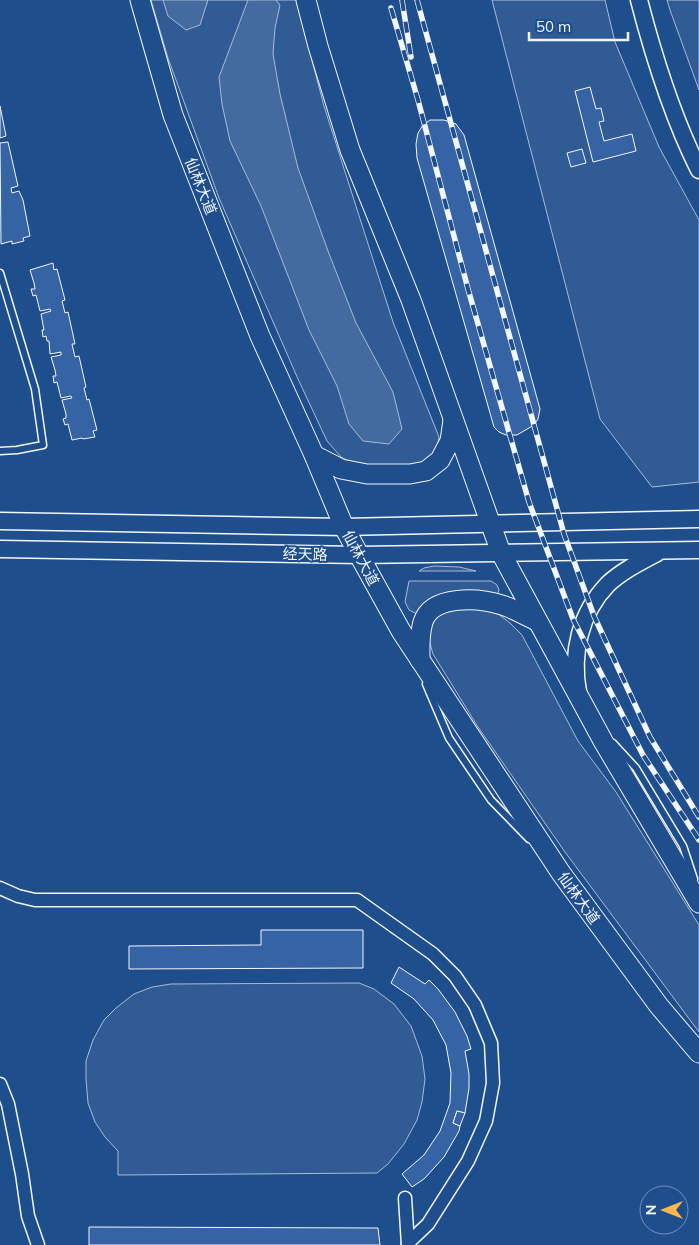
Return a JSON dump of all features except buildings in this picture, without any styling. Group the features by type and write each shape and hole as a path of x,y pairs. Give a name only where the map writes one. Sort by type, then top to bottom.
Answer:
{"main road":[{"name":"仙林大道","path":"140,0 173,115 260,336 314,455 344,527 401,631 561,873 659,1006 699,1054"},
{"path":"306,0 350,150 411,300 502,553 578,697 699,903"},
{"path":"639,0 664,86 699,170"},
{"path":"314,455 341,469 367,474 410,474 426,470 440,460 450,441 453,419"},
{"name":"经天路","path":"0,522 344,527 699,519"},
{"name":"经天路","path":"0,548 359,555 699,550"},
{"path":"578,697 575,679 578,637 588,612 595,600 610,583 634,565 660,551"},
{"path":"420,660 420,638 423,620 434,608 445,602 458,600 491,602 537,621"}],"street":[{"path":"0,888 18,896 35,900 357,900 433,954 455,976 475,1005 491,1043 493,1083 486,1121 468,1161 428,1224 408,1244"},
{"path":"0,1084 8,1104 28,1216 38,1245"},
{"path":"405,1198 408,1244"}],"lane":[{"path":"0,273 36,390 42,445 18,450 0,451"},
{"path":"401,631 426,682 449,738 491,800 561,873"},
{"path":"591,719 636,768 683,846 699,895"}],"shaded area":[{"path":"151,0 296,0 324,106 393,322 439,437 437,450 415,467 356,465 341,457 327,441 219,198 168,58"},
{"path":"163,0 208,0 200,25 186,30 168,16"},
{"path":"248,0 276,0 280,5 275,28 273,54 280,94 298,168 356,323 393,392 402,429 389,444 363,441 349,424 337,386 309,330 261,206 230,141 222,104 219,77"},
{"path":"492,0 605,0 615,42 659,147 699,220 699,482 652,487 600,419"},
{"path":"667,0 699,0 699,90 670,10"},
{"path":"434,566 459,567 476,571 419,571"},
{"path":"409,581 491,581 497,585 499,590 497,596 415,613 409,610 405,602"},
{"path":"450,606 493,610 522,635 578,741 616,792 699,925 699,1032 565,852 478,727 433,654 429,640 431,625 438,615"},
{"path":"359,983 374,989 394,1004 411,1026 422,1056 425,1079 417,1120 404,1144 388,1164 377,1173 118,1175 118,1151 95,1122 88,1103 86,1079 86,1061 93,1040 104,1020 116,1008 134,994 152,987 171,984"}],"railway":[{"path":"402,0 411,57"},
{"path":"417,0 564,534 594,616 650,737 699,817"},
{"path":"391,8 529,502 573,619 643,755 699,840"}]}
